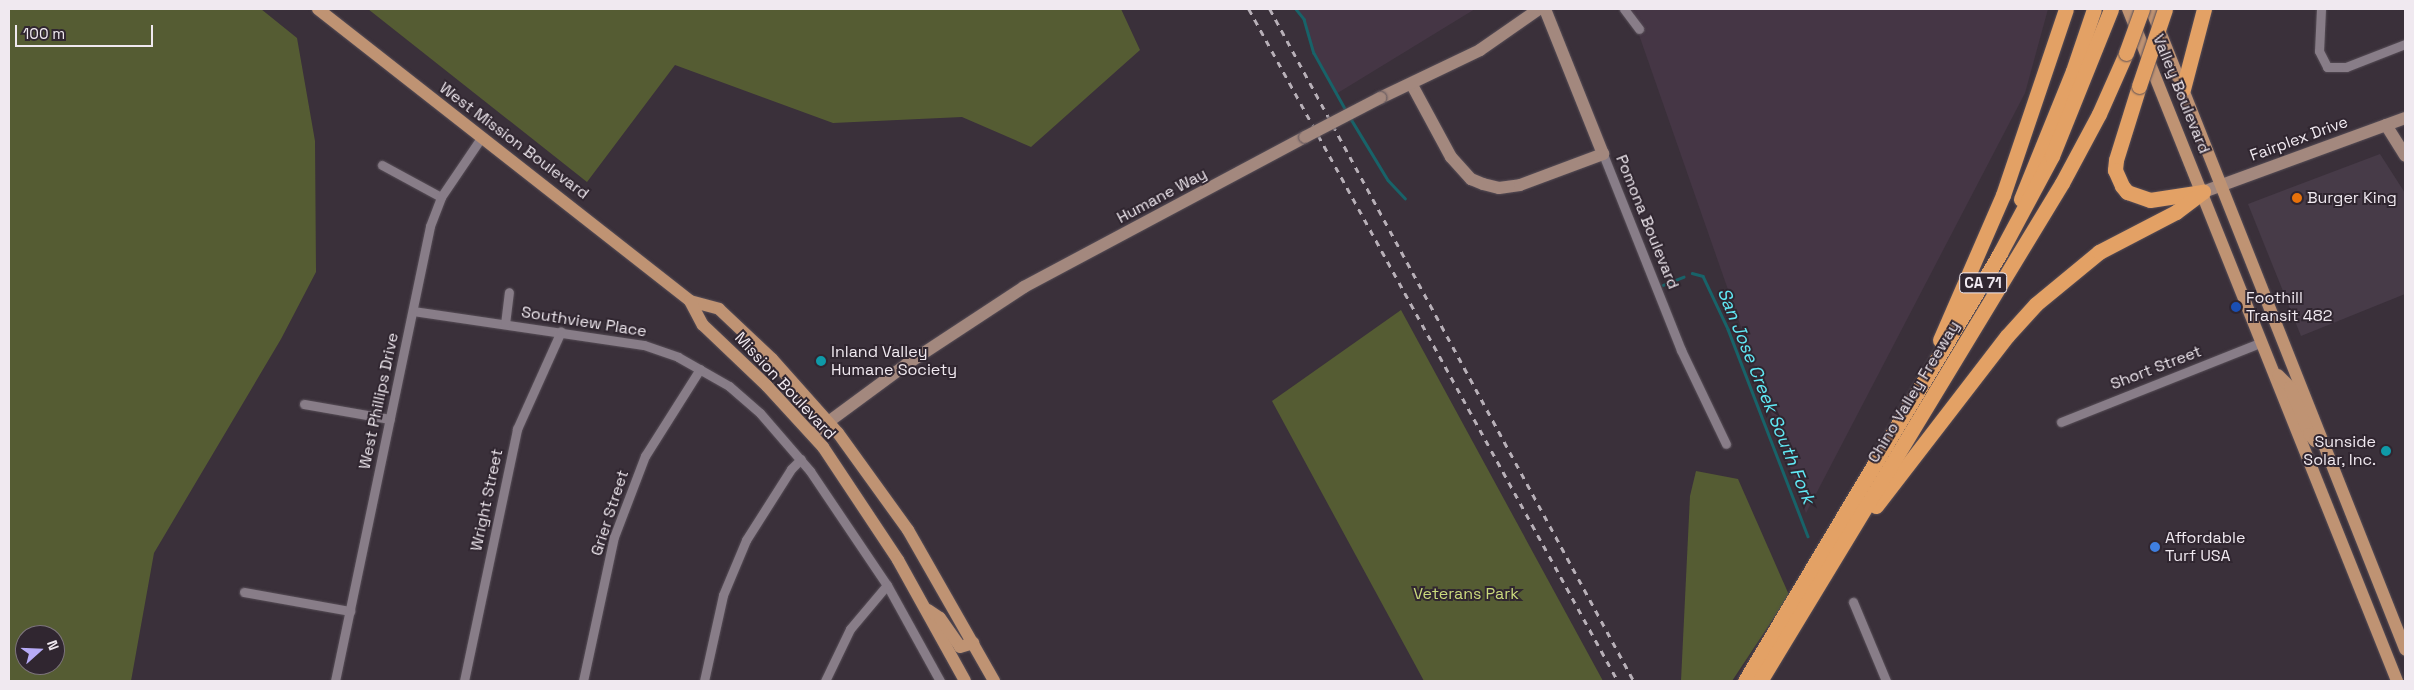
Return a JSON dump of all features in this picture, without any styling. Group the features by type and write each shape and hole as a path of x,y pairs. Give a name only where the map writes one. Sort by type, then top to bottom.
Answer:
{"highway":[{"path":"1906,414 1992,222 2066,9"},
{"path":"2000,253 2046,131 2073,71 2094,9"},
{"name":"Chino Valley Freeway","path":"1760,681 1783,632 2062,183 2099,114 2142,9"},
{"path":"2165,9 2116,160 2115,170 2122,186 2127,192 2150,200 2203,192"},
{"path":"2183,89 2204,9"},
{"name":"Chino Valley Freeway","path":"1745,681 1783,632 1840,550 1842,535 1906,414 2000,253 2052,156 2110,14"},
{"path":"1842,535 1873,510 2007,336 2036,304 2099,252 2176,212 2203,192"}],"main road":[{"name":"West Mission Boulevard","path":"318,9 481,138 600,227 690,301"},
{"name":"Valley Boulevard","path":"2128,9 2203,192 2397,681"},
{"name":"Valley Boulevard","path":"2151,9 2219,185 2405,649"},
{"name":"Mission Boulevard","path":"690,301 719,310 772,359 828,421"},
{"name":"Mission Boulevard","path":"690,301 703,325 812,434 898,560 965,681"},
{"path":"2273,370 2290,387 2309,434 2315,441 2323,443"},
{"path":"828,421 908,530 994,681"},
{"path":"925,609 940,618 960,647 972,643"}],"street":[{"name":"Humane Way","path":"812,434 828,421 1024,288 1305,137 1380,98 1412,85 1512,30 1539,9"},
{"name":"Pomona Boulevard","path":"1545,9 1681,350 1726,444"},
{"path":"1624,9 1639,29"},
{"path":"2321,9 2320,50 2327,67 2346,67 2405,44"},
{"path":"1412,85 1451,157 1471,179 1483,184 1499,188 1520,185 1603,154"},
{"name":"Fairplex Drive","path":"2203,192 2405,118"},
{"path":"2386,125 2405,155"},
{"name":"West Phillips Drive","path":"335,681 414,311 430,226 441,197 481,138"},
{"path":"382,166 441,197"},
{"path":"505,324 508,292"},
{"name":"Southview Place","path":"414,311 561,331 644,345 700,369 729,386 760,413 801,459 887,585 940,681"},
{"name":"Wright Street","path":"464,681 517,429 561,331"},
{"name":"Short Street","path":"2061,422 2262,342"},
{"name":"Grier Street","path":"584,681 614,537 645,456 700,369"},
{"path":"304,404 390,419"},
{"path":"704,681 723,594 746,540 775,494 801,459"},
{"path":"825,681 850,629 887,585"},
{"path":"244,592 350,611"},
{"path":"1853,602 1886,681"}],"shaded area":[{"path":"1296,9 1475,9 1336,94 1314,53 1304,19"},
{"path":"1630,9 2048,9 2025,93 1806,513"},
{"path":"2380,154 2405,193 2405,294 2301,336 2248,204"}],"green space":[{"path":"9,9 261,9 297,38 315,141 316,272 281,339 154,553 131,681 9,681"},
{"path":"368,9 1121,9 1140,50 1031,147 962,117 833,123 675,65 587,182"},
{"name":"Veterans Park","path":"1401,310 1603,681 1424,681 1272,401"},
{"path":"1696,471 1738,479 1789,595 1732,681 1681,681 1690,496"}],"waterway":[{"name":"San Jose Creek South Fork","path":"1296,9 1304,19 1314,53 1347,112"},
{"name":"San Jose Creek South Fork","path":"1351,119 1388,180 1405,198"},
{"name":"San Jose Creek South Fork","path":"1692,273 1703,276 1728,329 1808,536"},
{"name":"San Jose Creek South Fork","path":"1663,285 1683,277"}],"railway":[{"path":"1249,9 1618,681"},
{"path":"1270,9 1634,681"}],"place":[{"name":"Burger King","path":"2297,198"},
{"name":"Foothill Transit 482","path":"2236,307"},
{"name":"Inland Valley Humane Society","path":"821,361"},
{"name":"Sunside Solar, Inc.","path":"2386,451"},
{"name":"Affordable Turf USA","path":"2155,547"}]}
